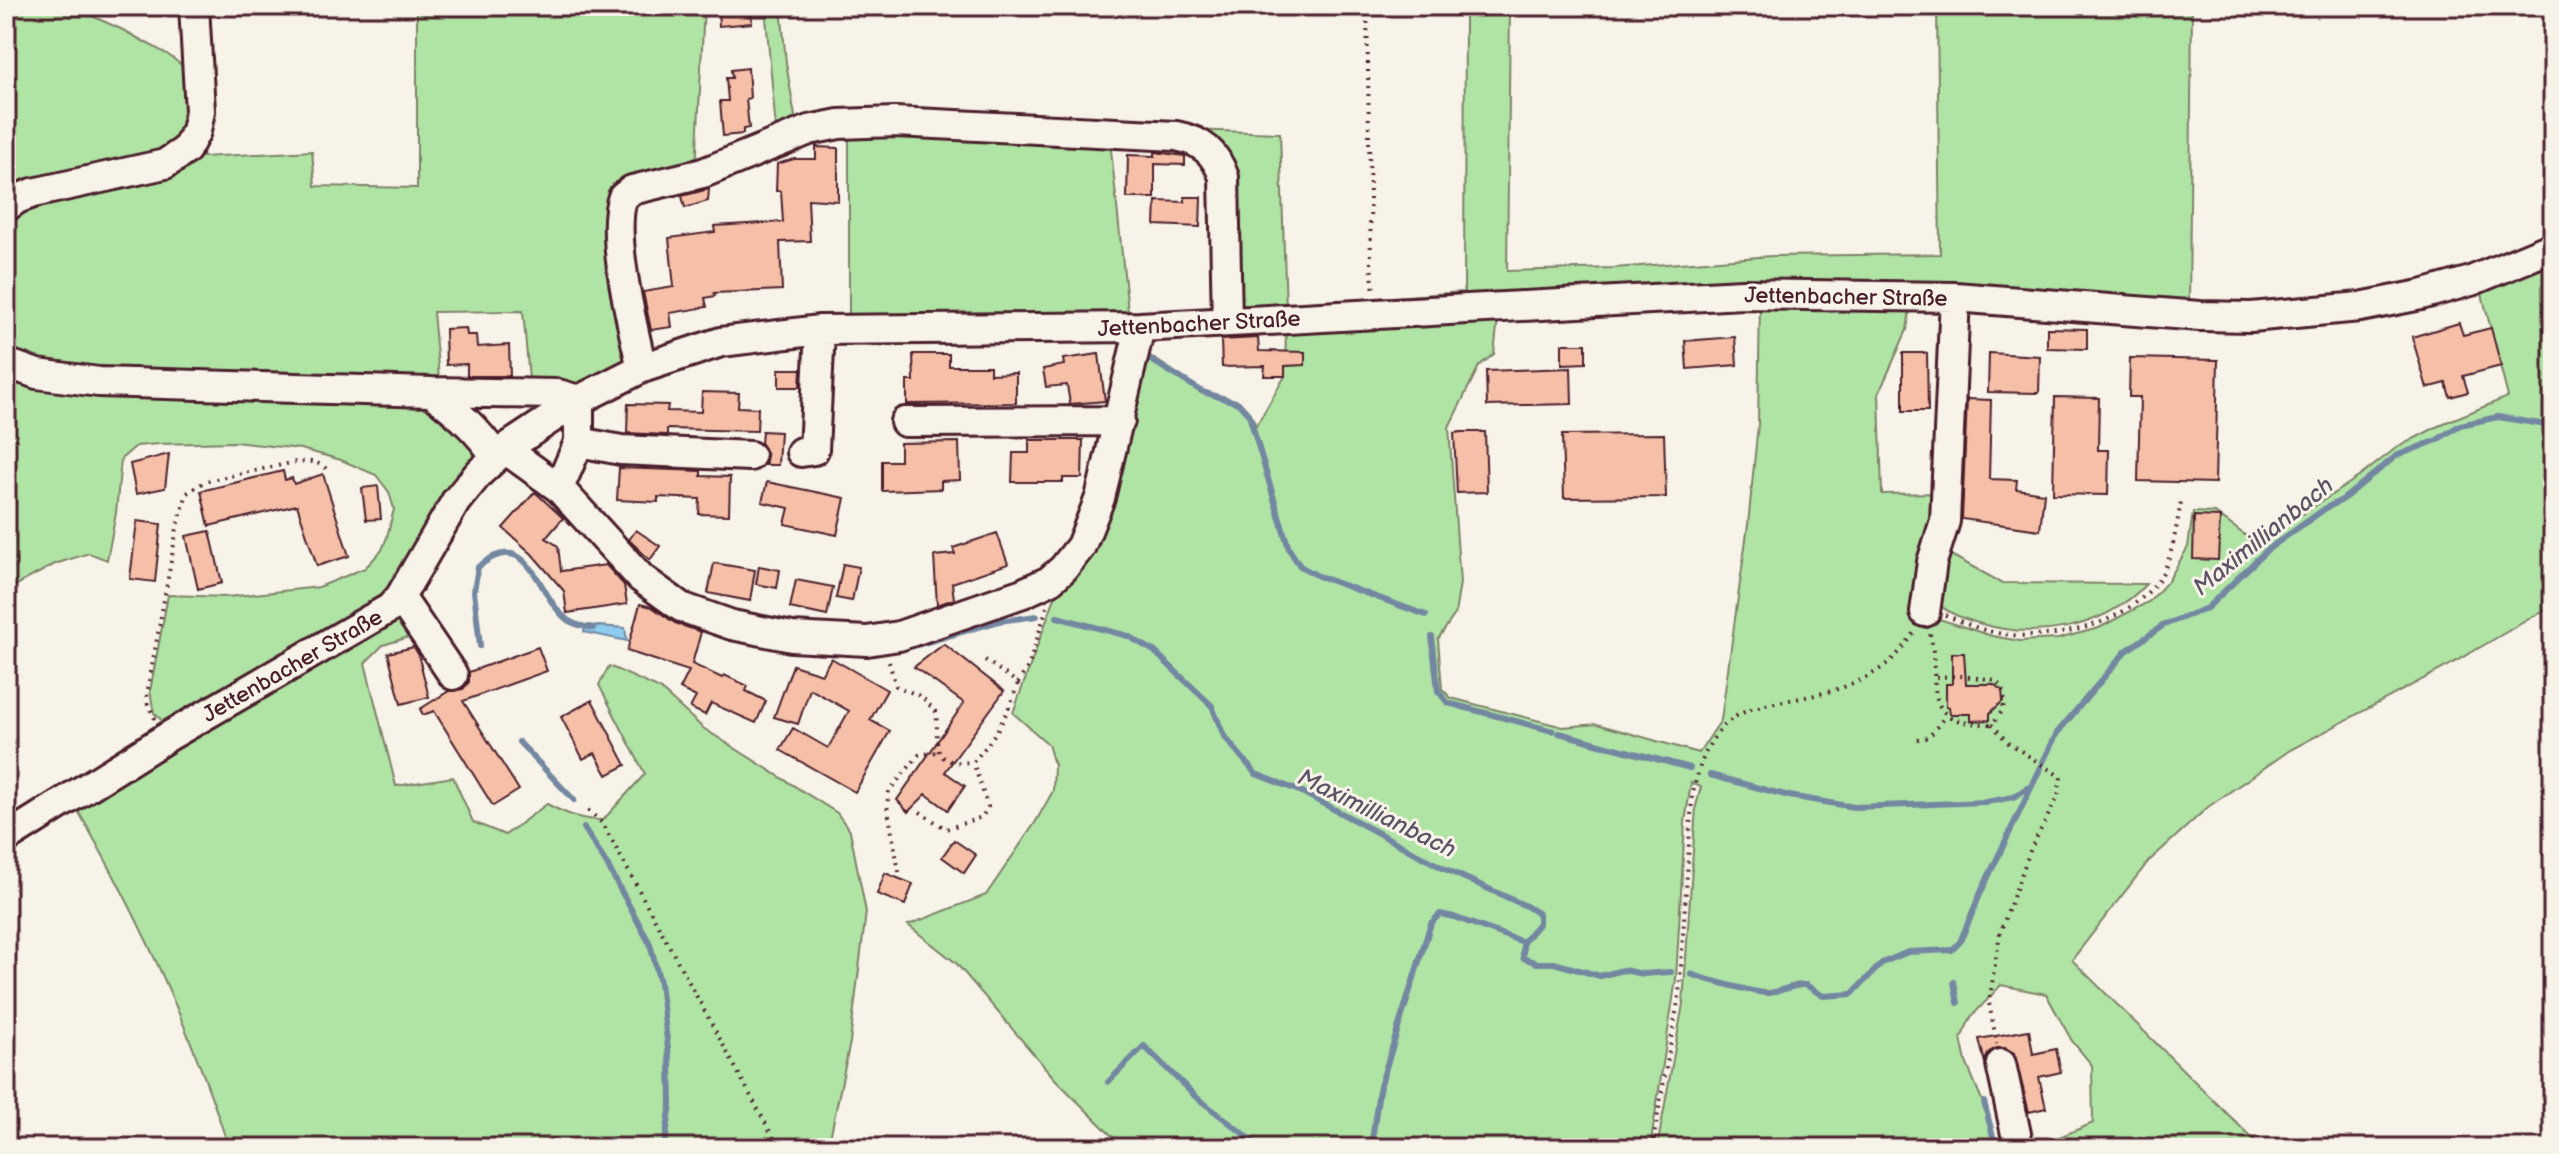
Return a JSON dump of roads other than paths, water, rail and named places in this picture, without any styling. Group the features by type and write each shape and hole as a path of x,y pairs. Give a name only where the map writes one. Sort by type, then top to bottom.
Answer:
{"street":[{"path":"6,207 33,193 165,164 186,150 196,131 200,111 194,6"},
{"path":"642,368 624,278 620,213 623,197 632,190 703,173 809,130 839,124 895,122 1176,136 1200,143 1217,160 1224,177 1227,321"},
{"name":"Jettenbacher Straße","path":"6,838 169,736 390,608 400,597 456,501 500,453 579,400 642,368 721,342 820,330 1140,327 1742,294 1955,297 2200,316 2301,314 2421,295 2471,281 2553,247"},
{"path":"1925,608 1932,562 1945,521 1955,297"},
{"path":"431,392 461,414 500,453 559,488 641,578 681,607 732,625 792,637 867,641 947,621 1049,581 1063,569 1081,546 1093,521 1120,421 1140,327"},
{"path":"801,452 814,450 820,330"},
{"path":"8,362 37,374 99,382 558,394 579,400 579,442 559,488"},
{"path":"905,422 1120,421"},
{"path":"579,442 621,450 750,456"},
{"path":"400,597 453,675"},
{"path":"2001,1064 2019,1148"}],"water":[{"path":"585,625 625,628 627,641 584,632"}],"waterway":[{"path":"1146,357 1203,392 1238,403 1249,415 1289,549 1300,566 1318,576 1426,615"},
{"name":"Maximillianbach","path":"2043,762 2057,733 2126,651 2164,625 2207,608 2267,550 2342,500 2396,456 2437,440 2460,425 2498,417 2553,426"},
{"path":"480,646 474,591 478,567 496,556 510,554 522,559 558,611 569,621 593,628"},
{"path":"913,646 999,621 1037,616"},
{"name":"Maximillianbach","path":"1057,617 1128,636 1154,651 1212,706 1224,736 1256,774 1302,792 1443,868 1539,914 1539,923 1523,942 1523,958 1600,976 1623,970 1643,974 1671,972"},
{"path":"1432,637 1438,691 1448,703 1553,731"},
{"path":"1559,733 1690,768"},
{"path":"519,742 574,800"},
{"name":"Maximillianbach","path":"1691,974 1762,993 1806,985 1823,996 1852,994 1882,963 1908,952 1952,950 1960,942 2041,767"},
{"path":"1710,775 1789,796 1854,807 1986,802 2014,797 2027,788"},
{"path":"584,828 650,944 660,983 670,1065 671,1104 664,1148"},
{"path":"1371,1148 1379,1090 1431,923 1440,914 1523,942"},
{"path":"1954,982 1958,1003"},
{"path":"1108,1082 1144,1046 1196,1097 1262,1148"},
{"path":"1984,1102 1996,1148"}]}
